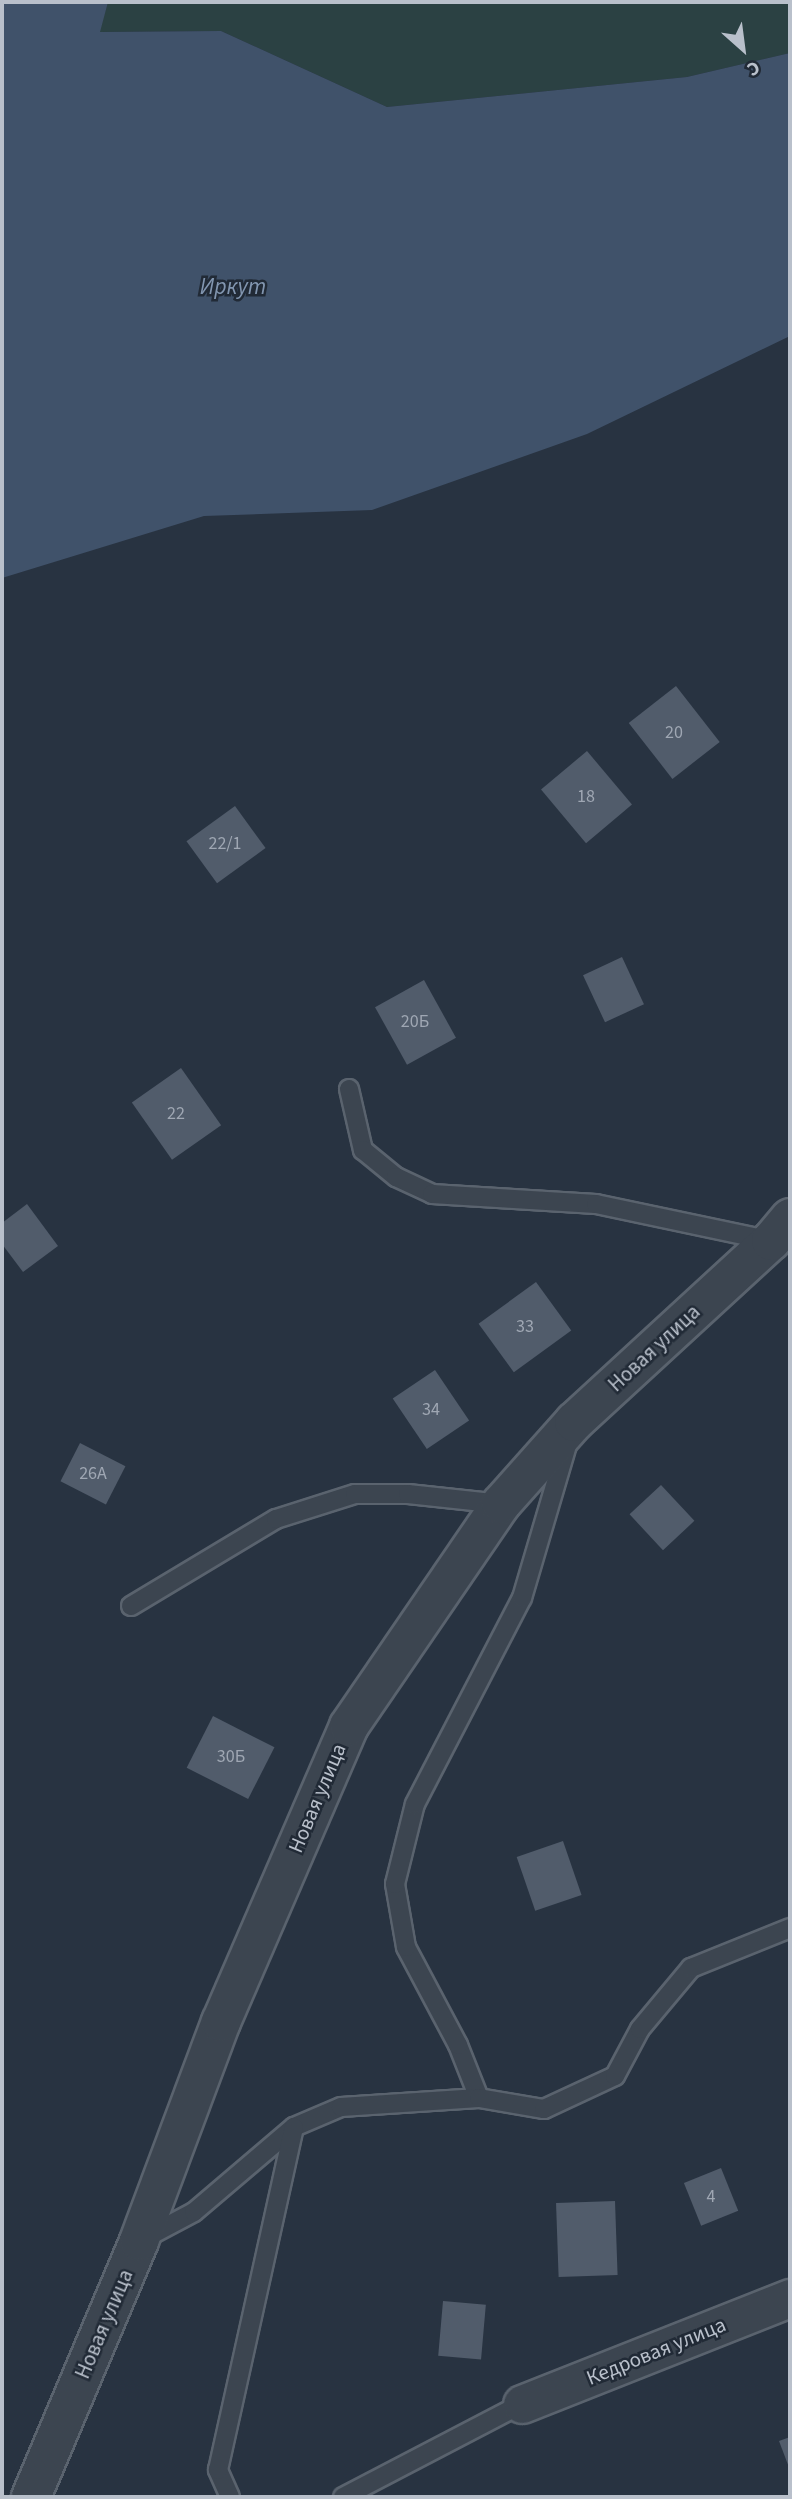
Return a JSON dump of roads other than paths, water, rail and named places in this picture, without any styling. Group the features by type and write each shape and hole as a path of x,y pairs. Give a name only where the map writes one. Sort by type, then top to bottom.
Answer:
{"street":[{"name":"Новая улица","path":"31,2497 139,2241 221,2022 349,1726 501,1504 574,1422 781,1229"},
{"name":"Кедровая улица","path":"522,2404 790,2298"}],"lane":[{"path":"349,1089 363,1150 397,1177 432,1194 596,1204 781,1229"},
{"path":"479,2098 458,2045 406,1947 396,1884 415,1804 522,1598 574,1422"},
{"path":"131,1606 276,1520 355,1494 501,1504"},
{"path":"139,2241 194,2211 294,2127 341,2107 479,2098 544,2109 615,2076 640,2029 691,1968 790,1928"},
{"path":"229,2497 218,2470 294,2127"},
{"path":"343,2497 522,2404"}],"water":[{"name":"Иркут","path":"2,2 108,2 100,32 221,31 387,107 687,77 790,53 790,336 587,434 372,510 204,516 2,578"}]}
